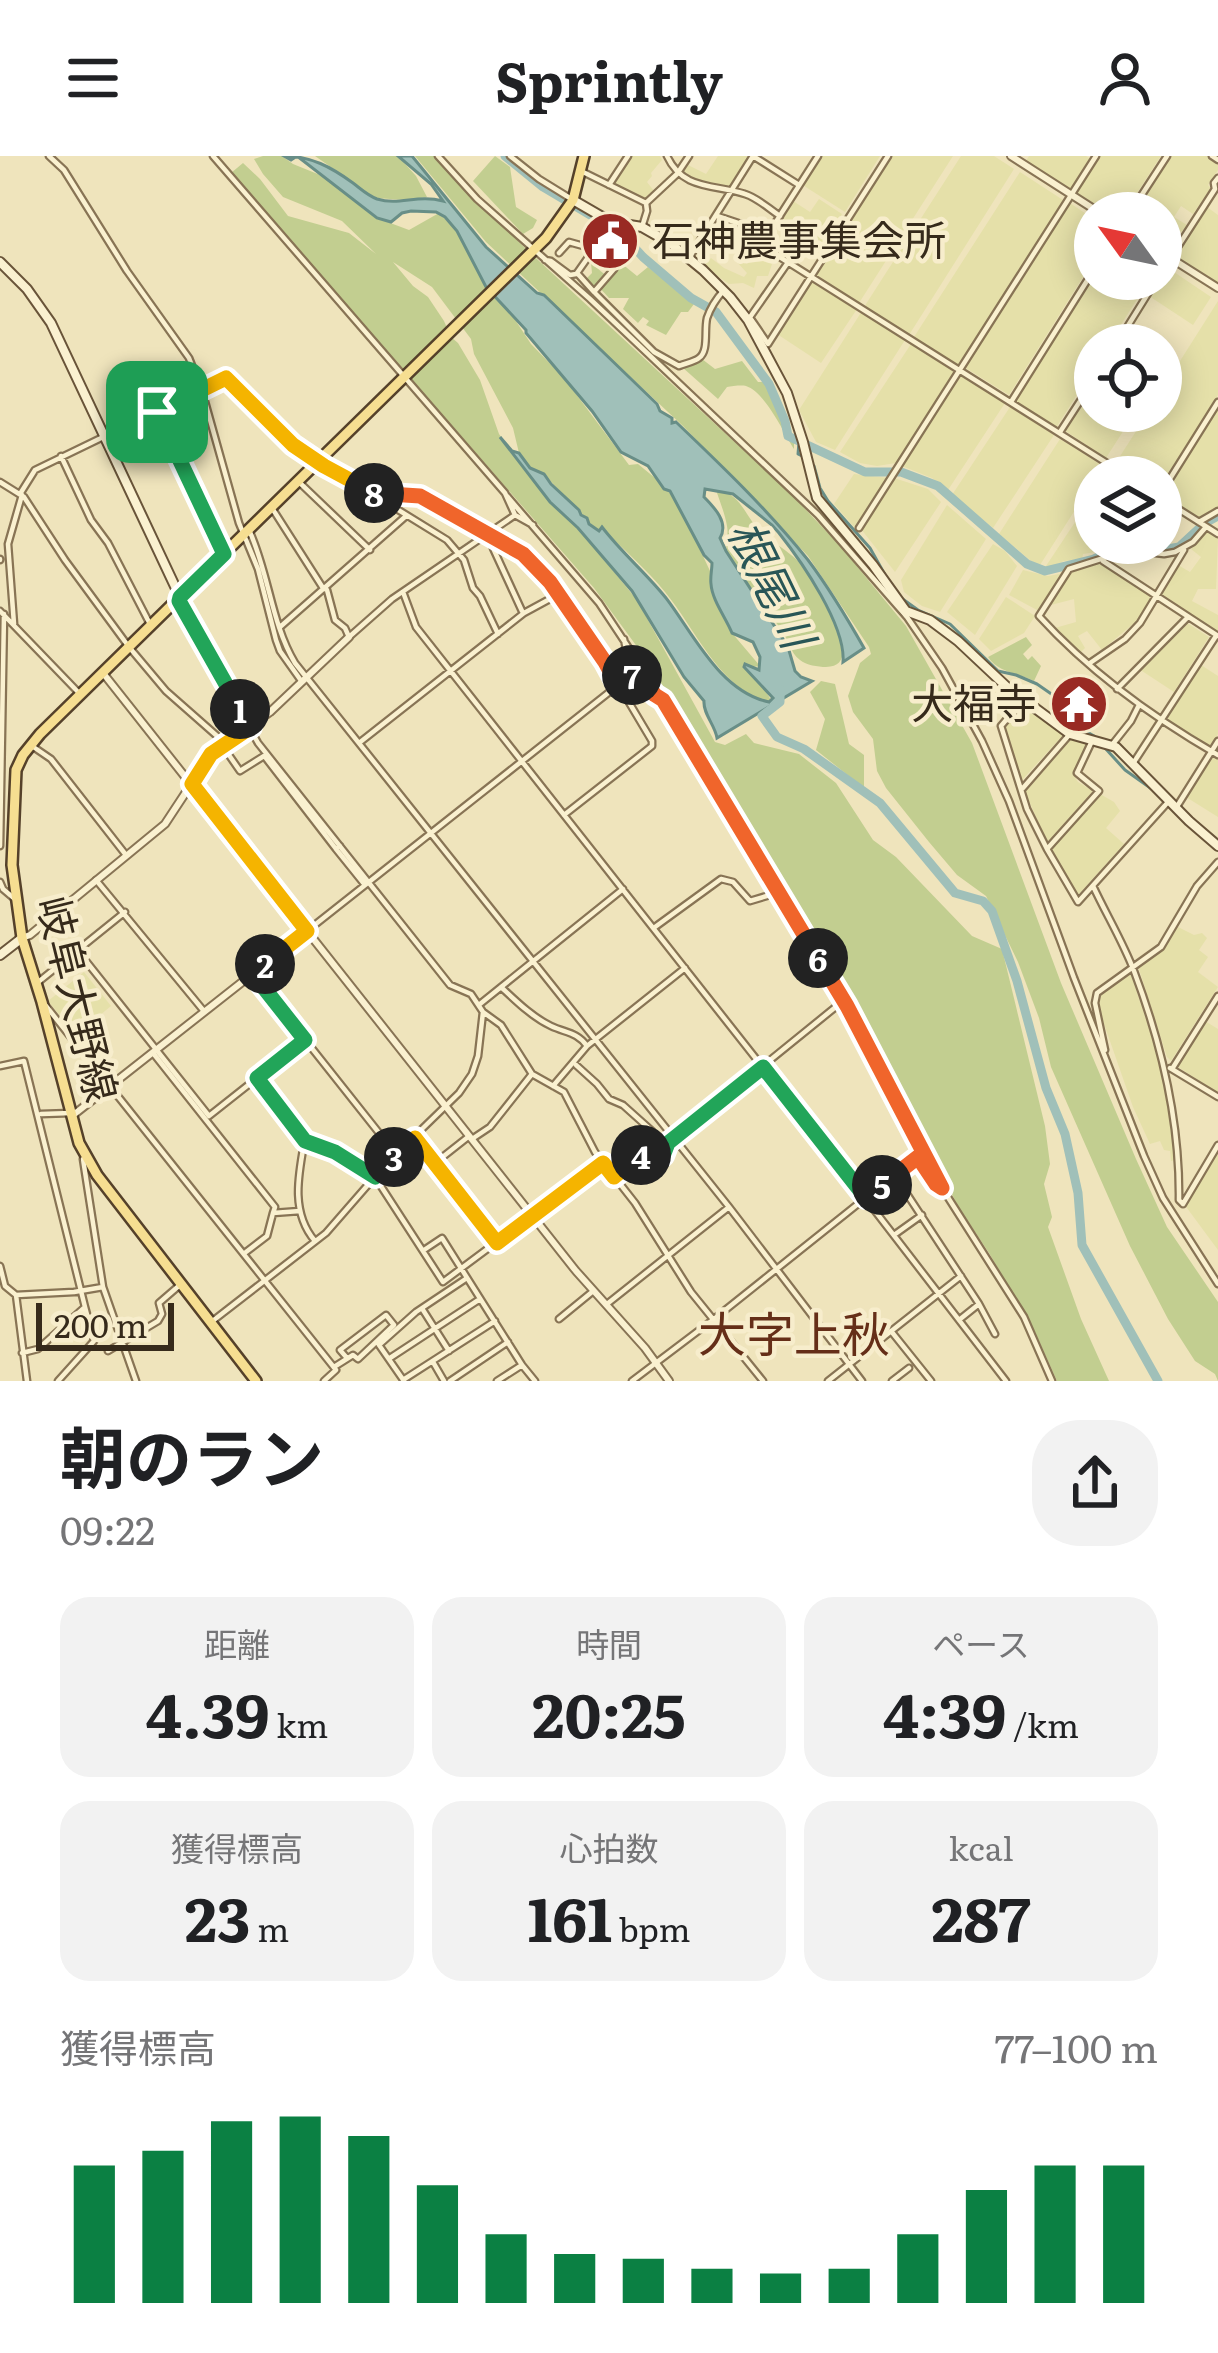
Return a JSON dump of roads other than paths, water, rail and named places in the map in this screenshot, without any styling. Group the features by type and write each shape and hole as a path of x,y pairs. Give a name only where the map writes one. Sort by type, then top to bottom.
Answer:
{"main road":[{"name":"岐阜大野線","path":"256,1381 83,1154 22,938 13,866 16,770 30,745 558,224 571,203 584,156"},
{"path":"571,203 596,218 639,226 670,243 749,319 787,393 817,499 905,611 930,620 1022,700 1070,734 1112,745 1218,846"},
{"path":"0,262 28,289 51,323 180,597"},
{"path":"0,956 22,938"}],"street":[{"path":"49,156 64,170 189,358 280,651 674,1138 861,1381"},
{"path":"213,156 533,525 624,639 843,1003 942,1188 1024,1317 1052,1381"},
{"path":"438,156 532,252 590,298 818,515 907,617 954,688 999,777 1163,1198 1218,1284"},
{"path":"510,156 571,203"},
{"path":"609,185 628,156"},
{"path":"667,156 677,173 754,198 780,216"},
{"path":"646,202 689,156"},
{"path":"689,258 753,156 800,185"},
{"path":"763,243 818,156"},
{"path":"789,261 749,319 768,344 888,156"},
{"path":"1011,156 1025,160 1072,195"},
{"path":"859,528 1096,156"},
{"path":"1144,192 1167,156"},
{"path":"581,171 646,202"},
{"path":"1182,240 1218,178"},
{"path":"594,292 639,226 646,202"},
{"path":"717,216 744,225 775,254 1096,456"},
{"path":"545,260 570,275 577,273 589,256 596,218"},
{"path":"559,253 569,242 587,247"},
{"path":"1182,266 1218,288"},
{"path":"577,273 654,352 679,366 706,353 708,314 724,290"},
{"path":"1010,402 1075,300"},
{"path":"14,624 8,544 21,494 35,470 226,378 284,437 318,462 436,531 460,554 498,634"},
{"path":"1182,461 1218,403"},
{"path":"1060,433 1074,411"},
{"path":"157,412 224,554"},
{"path":"61,456 151,626"},
{"path":"0,482 21,494 129,647 166,691 223,744 240,771 266,756"},
{"path":"298,482 370,550"},
{"path":"375,493 420,496 523,554 559,595 652,741 652,746 563,815"},
{"path":"505,493 515,515 533,525"},
{"path":"272,508 327,590 335,620 349,638"},
{"path":"1182,510 1218,535"},
{"path":"1199,522 1218,511"},
{"path":"280,627 409,514"},
{"path":"22,938 165,824 211,754 251,727 403,592 515,515"},
{"path":"1090,663 1125,639 1140,622 1184,548 1207,527"},
{"path":"247,533 265,566 284,644 304,679"},
{"path":"490,534 524,613"},
{"path":"1090,564 1069,569 1039,616 1101,676 1215,753"},
{"path":"1108,564 1217,636 1133,764"},
{"path":"403,592 416,627 1006,1381"},
{"path":"359,743 524,613 559,595"},
{"path":"180,597 266,756 450,985 470,994 501,1025 532,1074 563,1092 603,1163 635,1202 691,1292 763,1381"},
{"path":"2,612 81,695"},
{"path":"0,846 2,612"},
{"path":"1117,688 1188,617"},
{"path":"624,639 636,671 663,700"},
{"path":"39,1114 71,1115 111,1086 636,671"},
{"path":"103,673 669,1381"},
{"path":"1022,700 1001,726 1047,850 1078,902 1172,804 1215,753 1218,741"},
{"path":"1112,745 1139,705"},
{"path":"1021,790 1070,734"},
{"path":"1047,850 1099,790 1077,773 1092,741"},
{"path":"30,745 51,759 126,854"},
{"path":"1108,1062 1097,993 1161,947 1218,862"},
{"path":"653,928 721,879 734,882 750,901 775,898 843,1003 918,1157 942,1188"},
{"path":"96,880 205,1012"},
{"path":"0,882 16,900"},
{"path":"1093,886 1133,967 1168,1067 1183,1204 1218,1144"},
{"path":"211,1323 326,1233 387,1163 459,1094 472,1074 483,1034 482,1008 501,987 623,890"},
{"path":"37,983 124,912"},
{"path":"78,952 275,1207 267,1236 244,1254"},
{"path":"553,1086 587,1046 685,968"},
{"path":"253,974 387,1143 377,1150 387,1163"},
{"path":"501,987 531,1013 578,1035 587,1046"},
{"path":"1168,1067 1218,996"},
{"path":"42,1002 337,1370 324,1381"},
{"path":"614,1177 640,1155 663,1156 668,1143 843,1003"},
{"path":"155,1051 209,1116 305,1040"},
{"path":"0,1066 24,1061 94,1341 58,1381"},
{"path":"574,1064 609,1099 652,1131 666,1150"},
{"path":"1168,1067 1218,1097"},
{"path":"435,1163 490,1127 532,1074"},
{"path":"257,1078 305,1141 335,1152 375,1177 443,1282 603,1163"},
{"path":"415,1138 497,1243"},
{"path":"305,1141 297,1183 300,1211 315,1241"},
{"path":"83,1154 103,1287 136,1381"},
{"path":"632,1381 918,1157"},
{"path":"87,1182 97,1174"},
{"path":"905,1190 995,1334"},
{"path":"605,1305 729,1208"},
{"path":"273,1213 300,1211"},
{"path":"894,1235 922,1214"},
{"path":"423,1252 442,1238 536,1381"},
{"path":"0,1266 2,1286 16,1295 103,1287"},
{"path":"828,1381 962,1276"},
{"path":"467,1278 422,1308 379,1346 403,1380 494,1321"},
{"path":"108,1351 158,1321 159,1303 181,1284"},
{"path":"559,1319 593,1291"},
{"path":"16,1295 27,1381"},
{"path":"388,1359 481,1299"},
{"path":"959,1320 979,1304"},
{"path":"22,1352 38,1349 86,1307"},
{"path":"422,1308 449,1351"},
{"path":"334,1367 347,1358 352,1354 358,1359 394,1325 386,1316 340,1350 347,1358"},
{"path":"891,1331 931,1381"},
{"path":"433,1362 446,1381 508,1342"},
{"path":"497,1381 522,1365"},
{"path":"892,1381 909,1368"}],"water":[{"path":"398,156 412,156 486,247 544,295 777,524 816,571 864,648 843,662 830,613 779,533 733,494 705,489 704,497 722,521 720,538 726,551 788,647 795,671 812,681 717,738 704,701 632,591 550,502 500,437 530,468 544,474 589,524 599,531 602,527 666,598 722,674 769,702 773,698 744,667 759,670 760,657 753,642 732,633 712,590 712,563 670,491 648,466 621,452 526,330 486,287 445,217 411,211 391,222 377,218 299,157 329,167 377,199 443,201"}],"waterway":[{"path":"505,156 543,187 622,234 691,298 716,312 769,384 788,436 865,472 901,472 938,486 1027,564 1045,571 1124,546 1179,547 1218,516"},
{"path":"799,442 802,456"},
{"path":"814,466 828,501 870,548 889,582"},
{"path":"897,595 950,624 998,671 1037,684 1060,700 1082,729 1094,736"},
{"name":"根尾川","path":"780,690 780,702 762,716 777,737 804,749 880,803 955,893 983,901 992,911 1046,1088 1065,1134 1078,1193 1082,1245 1158,1381"},
{"path":"1105,748 1156,792"}],"place":[{"name":"石神農事集会所","path":"610,241"},
{"name":"大福寺","path":"1079,704"}],"district":[{"name":"大字上秋","path":"794,1335"}]}
